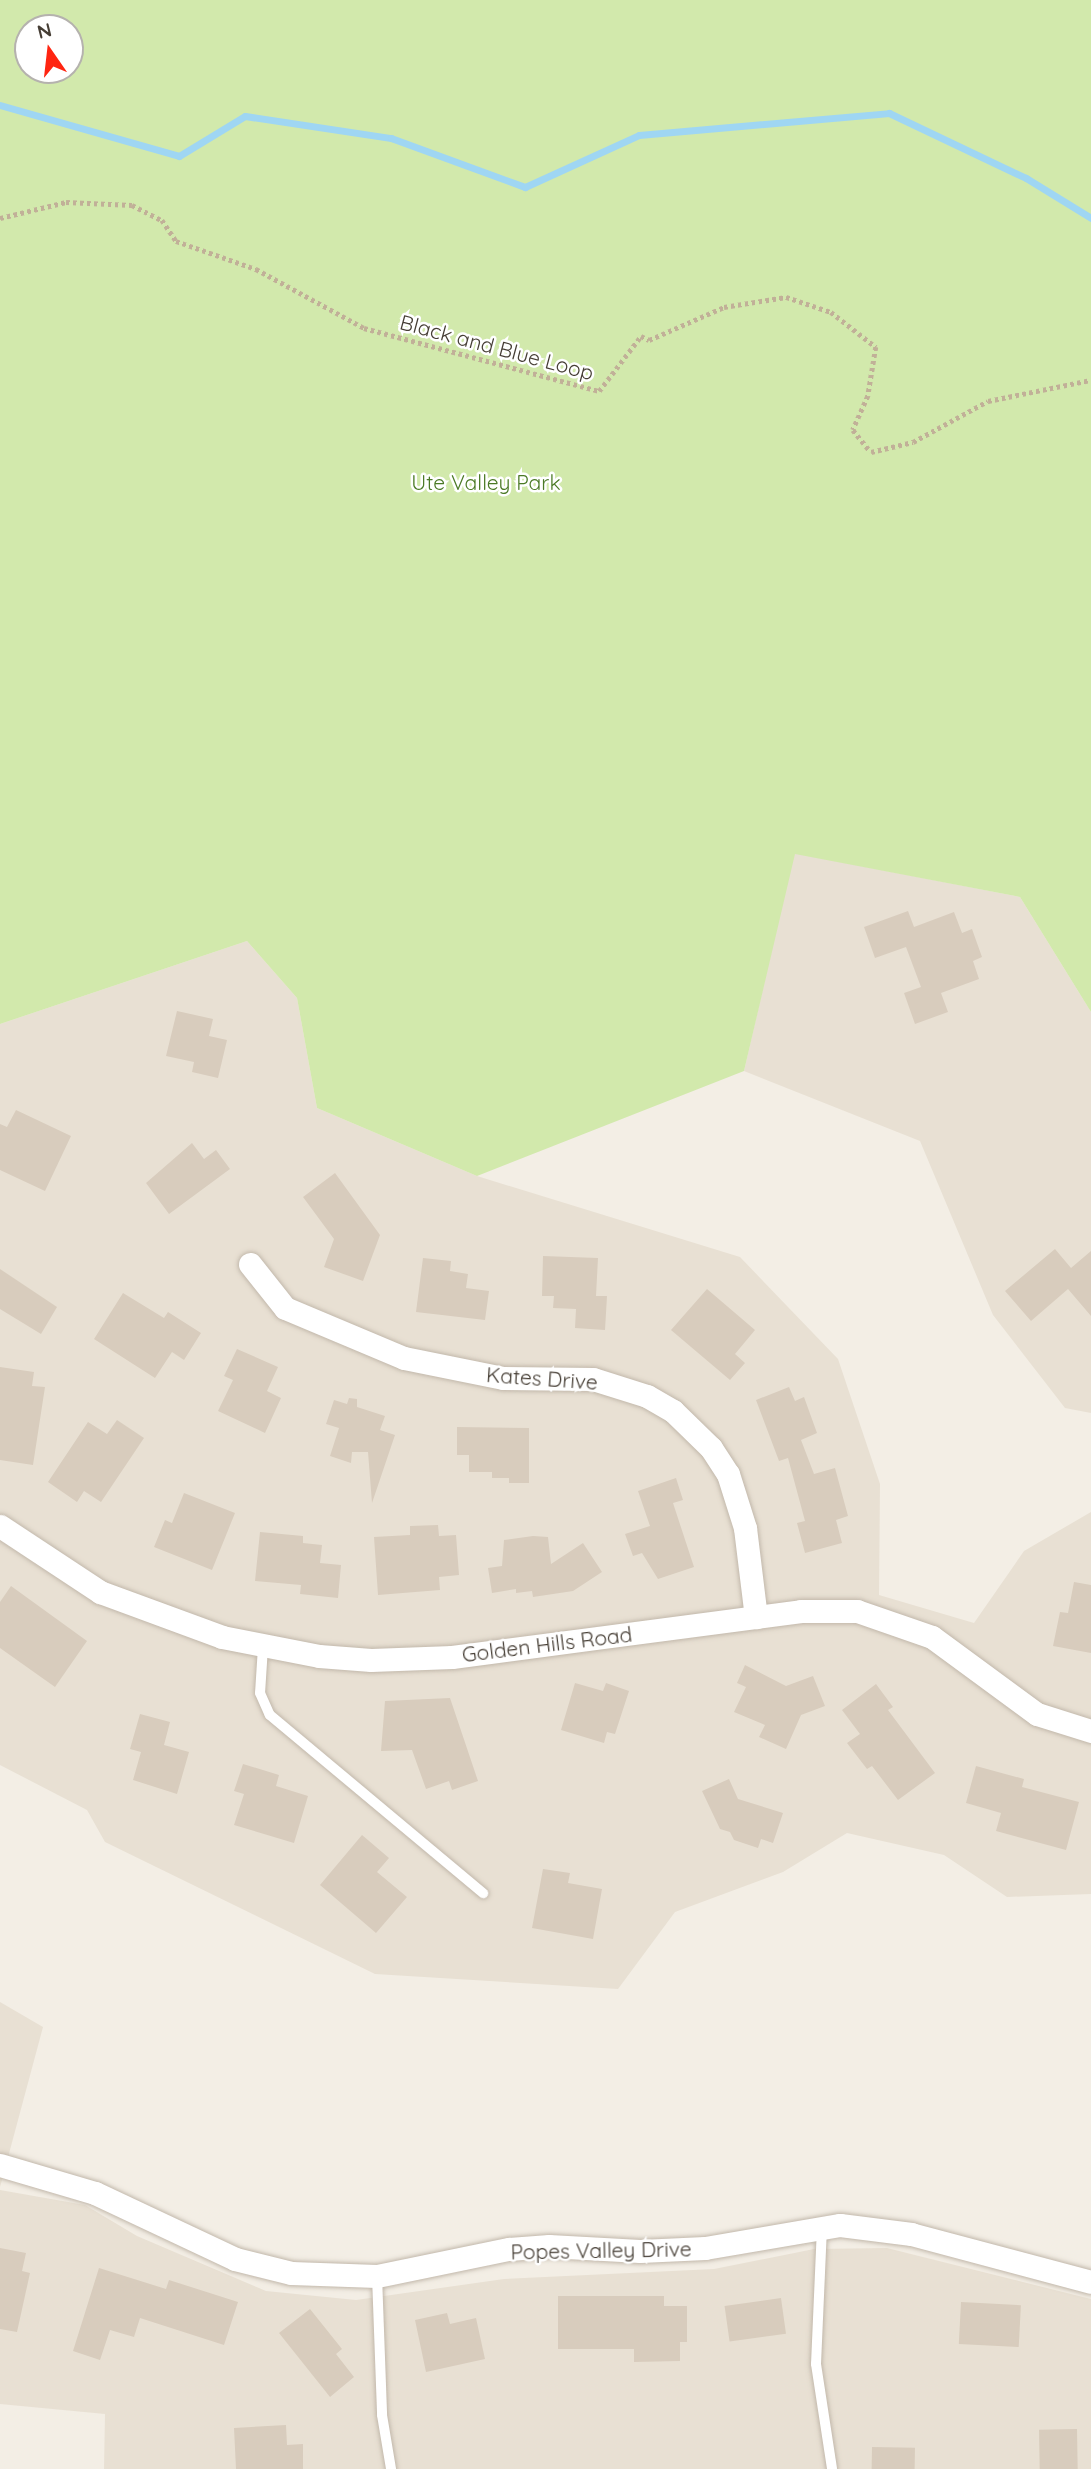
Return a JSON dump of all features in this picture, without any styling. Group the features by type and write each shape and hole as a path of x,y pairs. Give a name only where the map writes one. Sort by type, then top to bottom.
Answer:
{"street":[{"name":"Kates Drive","path":"250,1264 285,1308 404,1358 503,1378 593,1379 647,1396 673,1411 711,1448 728,1474 745,1528 756,1617"},
{"name":"Golden Hills Road","path":"0,1526 100,1592 222,1637 319,1656 408,1660 756,1617 857,1611 906,1625 956,1651 1037,1713 1091,1731"},
{"name":"Popes Valley Drive","path":"0,2165 95,2193 263,2270 377,2276 509,2249 705,2248 822,2227 911,2234 1091,2281"}],"lane":[{"path":"263,1647 260,1693 270,1715 483,1893"},
{"path":"822,2227 816,2364 832,2469"},
{"path":"377,2276 382,2415 391,2469"}],"path":[{"name":"Black and Blue Loop","path":"0,218 66,202 132,205 162,220 176,241 256,270 364,328 599,391 641,336 649,340 724,307 786,297 831,312 876,347 867,396 853,430 871,452 913,442 988,401 1091,380"}],"shaded area":[{"path":"794,853 1020,897 1091,1012 1091,1413 1065,1408 993,1315 920,1141 744,1071"},
{"path":"247,941 297,998 317,1108 477,1176 740,1257 838,1359 880,1484 879,1595 974,1623 1024,1551 1091,1512 1091,1894 1007,1897 944,1855 847,1833 783,1872 675,1912 618,1989 375,1974 105,1842 87,1810 0,1765 0,1024"},
{"path":"0,2002 43,2027 0,2187"},
{"path":"0,2190 85,2205 137,2236 266,2291 356,2300 504,2279 714,2269 814,2249 887,2248 1091,2299 1091,2469 104,2469 105,2414 0,2404"}],"green space":[{"name":"Ute Valley Park","path":"0,0 1091,0 1091,1012 1020,897 795,854 744,1071 477,1176 317,1108 297,998 247,941 0,1024"}],"building":[{"path":"908,911 914,927 954,912 962,933 972,929 982,957 973,961 979,979 941,993 948,1012 915,1024 904,993 921,987 906,947 875,958 864,927"},
{"path":"177,1011 213,1019 209,1036 227,1040 218,1078 192,1072 194,1062 166,1056"},
{"path":"16,1110 71,1136 45,1191 0,1170 0,1124 7,1127"},
{"path":"192,1143 204,1159 216,1150 230,1169 169,1214 146,1183"},
{"path":"335,1173 380,1235 363,1281 324,1267 334,1239 303,1197"},
{"path":"1055,1249 1071,1268 1091,1251 1091,1316 1068,1289 1031,1321 1005,1291"},
{"path":"543,1256 598,1258 596,1296 607,1296 605,1330 575,1328 576,1309 553,1308 554,1296 542,1296"},
{"path":"423,1258 451,1261 450,1271 468,1274 466,1288 489,1291 485,1320 416,1312"},
{"path":"0,1269 57,1307 41,1334 0,1309"},
{"path":"707,1289 755,1330 735,1354 745,1363 730,1380 671,1330"},
{"path":"123,1293 164,1318 168,1312 201,1333 184,1360 172,1352 155,1378 94,1339"},
{"path":"237,1349 278,1367 267,1391 281,1398 265,1433 218,1411 233,1380 224,1376"},
{"path":"0,1367 34,1372 32,1386 45,1387 33,1465 0,1460"},
{"path":"789,1387 795,1401 804,1397 817,1433 801,1440 814,1474 835,1468 848,1516 836,1520 842,1543 805,1553 797,1523 805,1521 788,1458 779,1461 756,1400"},
{"path":"349,1398 357,1399 357,1407 385,1416 380,1430 395,1435 372,1503 368,1452 352,1452 351,1463 330,1456 339,1428 326,1424 334,1400 347,1404"},
{"path":"117,1420 144,1438 101,1502 84,1491 77,1502 48,1482 88,1422 107,1434"},
{"path":"457,1427 529,1428 529,1483 509,1483 509,1478 492,1478 492,1472 469,1472 469,1455 457,1455"},
{"path":"676,1478 683,1500 673,1503 694,1567 658,1579 642,1553 633,1556 625,1534 650,1526 638,1491"},
{"path":"184,1493 235,1513 212,1570 154,1547 165,1520 172,1523"},
{"path":"438,1525 439,1536 456,1535 459,1575 439,1577 440,1590 378,1595 374,1537 410,1535 410,1526"},
{"path":"260,1532 303,1536 303,1543 322,1545 320,1563 341,1565 338,1598 300,1594 301,1585 255,1581"},
{"path":"548,1537 551,1564 583,1543 602,1572 573,1591 533,1597 532,1591 516,1593 516,1589 492,1593 488,1568 502,1566 504,1540"},
{"path":"1074,1582 1091,1585 1091,1653 1053,1646 1060,1612 1068,1613"},
{"path":"11,1586 87,1641 55,1687 0,1648 0,1602"},
{"path":"745,1665 786,1686 813,1676 825,1706 801,1715 786,1749 759,1737 765,1725 734,1712 746,1687 737,1683"},
{"path":"575,1683 603,1691 606,1683 629,1691 615,1734 607,1732 604,1743 561,1730"},
{"path":"876,1684 893,1707 888,1710 935,1773 898,1800 872,1766 867,1769 847,1743 860,1734 842,1710"},
{"path":"450,1698 478,1781 452,1790 449,1781 426,1789 412,1750 381,1751 385,1701"},
{"path":"140,1714 170,1722 164,1745 189,1752 177,1794 133,1780 141,1752 130,1749"},
{"path":"243,1764 279,1775 276,1786 308,1796 294,1843 234,1825 244,1794 234,1791"},
{"path":"976,1766 1024,1779 1022,1787 1079,1802 1066,1850 996,1831 1001,1813 966,1803"},
{"path":"729,1779 738,1799 783,1813 773,1843 761,1839 758,1848 734,1840 730,1832 720,1829 702,1791"},
{"path":"362,1835 389,1858 377,1872 407,1897 376,1933 320,1885"},
{"path":"543,1869 570,1873 568,1883 602,1889 593,1939 532,1928"},
{"path":"0,2248 26,2253 22,2271 30,2273 17,2332 0,2329"},
{"path":"99,2268 166,2289 169,2280 238,2302 224,2345 140,2318 134,2337 110,2330 100,2360 73,2351"},
{"path":"558,2296 664,2296 664,2306 687,2306 687,2342 680,2342 680,2361 634,2362 634,2349 558,2349"},
{"path":"781,2298 786,2334 730,2342 725,2306"},
{"path":"961,2302 1021,2305 1019,2347 959,2344"},
{"path":"310,2309 342,2349 336,2354 354,2377 330,2397 279,2333"},
{"path":"447,2313 450,2324 476,2318 485,2359 426,2372 415,2320"},
{"path":"286,2425 287,2445 303,2444 303,2469 236,2469 234,2428"},
{"path":"1077,2429 1078,2469 1040,2469 1039,2430"},
{"path":"872,2447 915,2448 915,2469 872,2469"}],"waterway":[{"path":"0,105 179,156 245,116 391,138 525,187 639,135 889,113 1026,178 1091,218"}]}
